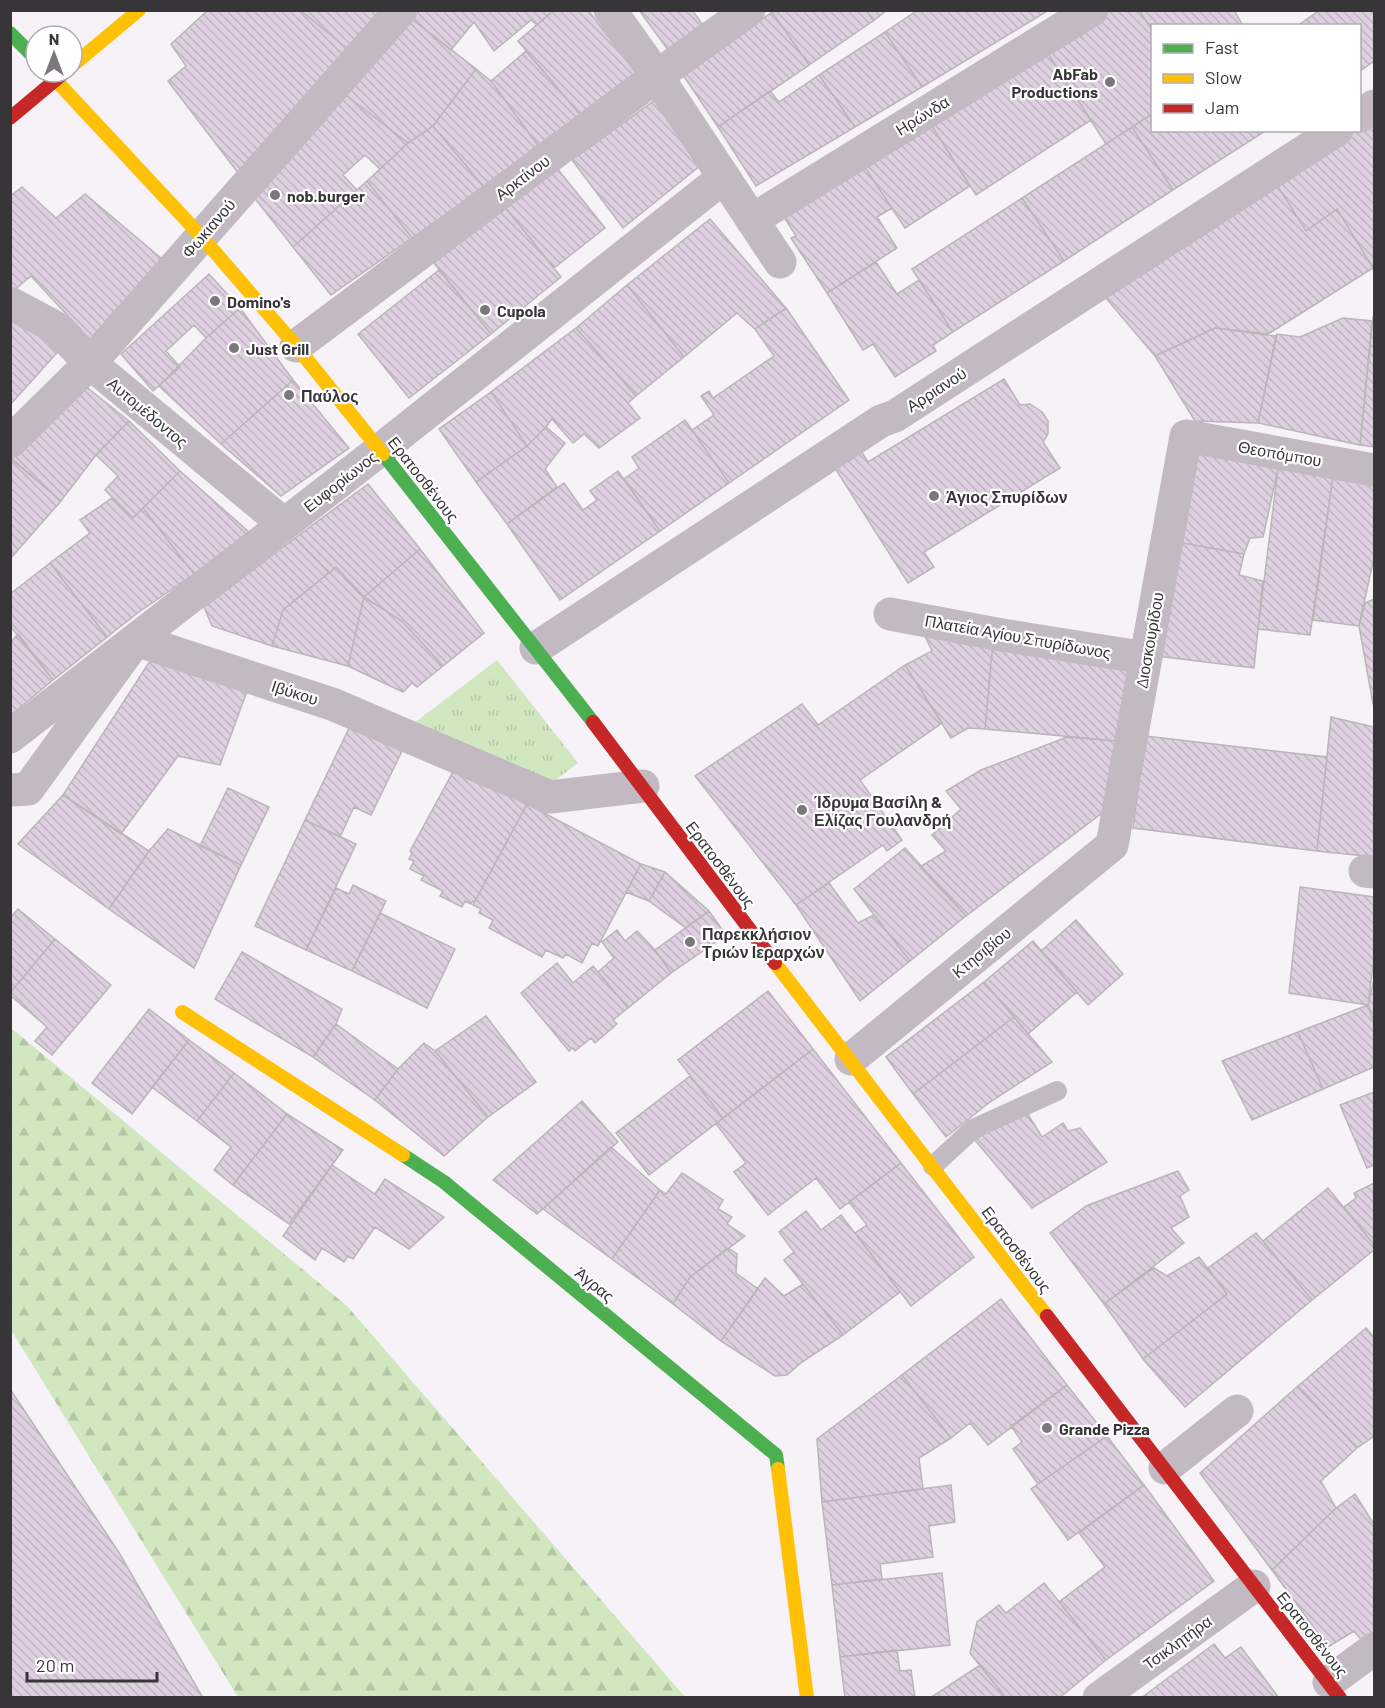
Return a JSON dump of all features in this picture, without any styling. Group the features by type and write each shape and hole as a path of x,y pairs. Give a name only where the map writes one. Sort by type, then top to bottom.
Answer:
{"main road":[{"path":"84,56 139,10"},
{"path":"10,33 24,47"},
{"path":"10,118 46,84"},
{"name":"Ερατοσθένους","path":"64,84 201,236 296,346 381,450 643,786 756,939 851,1059 1335,1690"},
{"name":"Άγρας","path":"182,1012 444,1182 776,1455 807,1698"}],"street":[{"name":"Φωκιανού","path":"10,442 90,363 401,10"},
{"path":"610,10 657,76 780,262"},
{"name":"Αρκτίνου","path":"296,346 749,10"},
{"name":"Ηρώνδα","path":"752,220 1092,10"},
{"path":"1361,115 1374,106"},
{"name":"Αρριανού","path":"536,648 881,421 895,416 1333,132"},
{"name":"Ευφορίωνος","path":"10,737 381,450 724,177"},
{"name":"Αυτομέδοντος","path":"10,303 55,327 90,363 284,525"},
{"name":"Θεοπόμπου","path":"1186,436 1374,470"},
{"name":"Διοσκουρίδου","path":"1112,845 1186,436"},
{"name":"Πλατεία Αγίου Σπυρίδωνος","path":"890,614 1146,658"},
{"path":"10,790 28,789 136,640"},
{"name":"Ιβύκου","path":"136,640 332,704 550,797 643,786"},
{"name":"Κτησιβίου","path":"851,1059 1112,845"},
{"path":"1165,1468 1237,1411"},
{"name":"Τσικλητήρα","path":"1100,1698 1254,1586"},
{"path":"1335,1690 1374,1649"}],"lane":[{"path":"933,1166 973,1129 1057,1091"}],"green space":[{"path":"497,660 578,763 549,785 405,730"},
{"path":"11,1028 347,1306 685,1697 238,1697 11,1330"}],"building":[{"path":"208,10 300,10 348,49 239,174 168,81 186,66 171,44"},
{"path":"300,10 383,10 348,49"},
{"path":"413,10 554,10 537,25 531,20 494,51 474,22 451,50 408,16"},
{"path":"554,10 588,10 639,77 582,117 518,41"},
{"path":"639,10 692,10 703,25 668,50"},
{"path":"774,10 867,10 873,21 809,65 772,12"},
{"path":"867,10 887,10 873,21"},
{"path":"913,10 1049,10 922,87 885,32 915,12"},
{"name":"AbFab Productions","path":"1106,10 1139,10 1151,28 1151,115 1106,144 1045,49"},
{"path":"1139,10 1234,10 1242,24 1151,24 1151,28"},
{"path":"1320,10 1374,10 1374,61 1361,70 1361,24 1300,24"},
{"path":"772,12 809,65 718,127 683,75"},
{"path":"408,16 476,69 433,126 408,143 342,92"},
{"path":"885,32 922,87 855,127 819,75"},
{"path":"1045,49 1091,120 976,195 930,123"},
{"path":"526,51 582,117 539,147 491,81"},
{"path":"476,69 491,81 539,147 484,187 433,126"},
{"path":"819,75 855,127 756,186 718,127 770,91 779,102"},
{"path":"342,92 408,143 380,169 365,155 343,175 357,190 293,247 253,196"},
{"path":"655,100 701,165 623,228 572,160"},
{"path":"1374,110 1373,268 1337,209 1306,231 1272,177 1341,132 1361,132 1361,119"},
{"path":"1151,115 1151,132 1264,132 1173,190 1132,127"},
{"path":"930,123 970,186 905,228 864,166"},
{"path":"433,126 484,187 412,238 367,181 408,143"},
{"path":"1132,127 1173,190 1064,261 1022,198"},
{"path":"864,166 892,208 877,217 897,248 827,293 791,238 796,236 784,217"},
{"path":"556,167 605,228 554,268 505,207"},
{"path":"1272,177 1306,231 1337,209 1373,268 1268,334 1215,328 1155,356 1105,297"},
{"path":"367,181 412,238 331,295 293,247"},
{"path":"22,187 56,218 85,194 168,264 93,343 31,276 11,293 10,196"},
{"path":"1022,198 1064,261 953,332 912,269"},
{"path":"505,207 561,277 491,334 434,263"},
{"path":"710,219 786,308 755,329 737,313 684,357 627,285"},
{"path":"876,262 897,294 919,280 953,332 933,345 936,351 895,377 873,344 863,350 827,293"},
{"path":"439,270 491,334 409,398 358,334"},
{"path":"209,274 240,308 206,338 194,325 166,351 180,367 153,391 121,354"},
{"path":"627,285 684,357 636,396 576,328"},
{"path":"240,308 293,380 221,444 159,386 206,338"},
{"path":"786,308 849,400 729,483 692,430 714,415 701,396 709,391 713,398 774,356 755,329"},
{"path":"10,316 64,345 10,405"},
{"path":"1374,317 1374,447 1360,445"},
{"path":"1343,318 1372,321 1360,445 1258,423 1277,334 1300,337"},
{"path":"576,328 636,396 628,403 640,418 599,448 584,434 573,443 552,419 527,446 491,392"},
{"path":"1215,328 1276,336 1258,423 1195,421 1155,356"},
{"name":"Άγιος Σπυρίδων","path":"1004,379 1020,405 1030,404 1042,412 1048,421 1048,434 1043,442 1060,468 924,552 934,567 908,583 833,465 860,449 868,462"},
{"path":"293,380 349,448 281,496 221,444"},
{"path":"84,385 129,421 96,455 61,501 11,458"},
{"path":"491,392 527,446 476,482 439,429"},
{"path":"685,420 729,483 660,531 624,479 639,468 632,457"},
{"path":"129,421 180,471 133,518 105,490 118,476 96,455"},
{"path":"546,427 565,443 545,469 557,487 507,524 476,482 527,446"},
{"path":"1192,451 1278,469 1263,537 1250,538 1244,554 1177,542"},
{"path":"10,458 61,501 10,559"},
{"path":"1278,469 1333,476 1310,635 1258,629"},
{"path":"180,471 249,532 194,574 143,508"},
{"path":"618,471 660,531 560,600 507,524 564,483 583,510 597,500 590,491"},
{"path":"1333,476 1374,483 1374,558 1359,626 1313,620"},
{"path":"368,484 420,549 364,597 336,567 329,573 295,538"},
{"path":"112,498 133,518 143,508 194,574 107,637 50,563 90,533 80,520"},
{"path":"295,538 329,573 283,610 272,646 212,626 204,607"},
{"path":"1177,542 1244,554 1239,575 1263,581 1254,668 1157,656"},
{"path":"420,549 484,633 443,666 402,621 364,597"},
{"path":"50,563 107,637 53,680 10,626 10,594"},
{"path":"336,567 364,597 348,666 272,646 283,610"},
{"path":"364,597 402,621 443,666 417,687 412,683 403,692 348,666"},
{"path":"1374,599 1374,705 1359,626 1365,603"},
{"path":"919,623 993,642 985,729 968,728 951,738 905,665 932,651"},
{"path":"18,634 53,680 10,716 10,643"},
{"path":"993,642 1131,661 1117,741 985,729"},
{"path":"152,658 247,691 220,765 178,756 121,834 63,795"},
{"name":"Ίδρυμα Βασίλη & Ελίζας Γουλανδρή","path":"905,665 942,723 860,780 902,840 887,851 883,845 796,905 695,776 802,704 818,725"},
{"path":"1331,717 1374,727 1374,857 1317,851"},
{"path":"351,724 403,749 371,815 354,807 340,837 305,820"},
{"path":"1145,736 1327,757 1317,851 1133,828"},
{"path":"1067,737 1117,741 1106,810 966,916 920,867 946,851 932,835 961,809 946,791 981,770"},
{"path":"454,770 527,804 475,901 471,904 465,901 462,907 440,896 443,891 421,880 424,876 410,869 414,861 409,859 412,853 410,851"},
{"path":"228,788 269,807 241,865 200,846"},
{"path":"63,795 149,851 109,909 18,844"},
{"path":"527,804 641,864 598,946 592,943 582,963 566,954 563,958 546,950 542,957 489,928 493,920 479,913 481,909 473,905"},
{"path":"305,820 356,844 306,950 255,926"},
{"path":"168,829 241,865 194,968 109,909 149,851"},
{"path":"905,848 966,916 910,961 854,889"},
{"path":"641,864 665,872 649,901 626,892"},
{"path":"665,872 709,911 686,928 649,901"},
{"path":"829,883 858,923 874,915 910,961 860,1001 796,905"},
{"path":"353,885 386,901 352,971 306,950 336,888 349,894"},
{"path":"1300,887 1374,897 1374,958 1368,1005 1289,993"},
{"path":"18,909 55,939 10,993 10,918"},
{"name":"Παρεκκλήσιον Τριών Ιεραρχών","path":"709,911 726,935 671,973 655,950"},
{"path":"380,913 455,949 427,1008 352,971"},
{"path":"1076,920 1123,974 1088,1005 1041,951"},
{"path":"617,930 625,941 637,931 655,950 671,973 628,1008 598,972 614,958 602,942"},
{"path":"55,939 111,985 52,1055 35,1041 47,1027 10,993"},
{"path":"1033,941 1077,992 1028,1034 984,982"},
{"path":"242,952 342,1009 336,1024 313,1057 215,999"},
{"path":"557,963 573,983 593,966 628,1008 613,1020 617,1024 595,1043 591,1038 575,1051 573,1048 569,1051 521,993"},
{"path":"1374,980 1374,1023 1368,1005"},
{"path":"984,982 1014,1017 913,1094 886,1057"},
{"path":"768,991 813,1049 723,1118 678,1060"},
{"path":"1368,1005 1374,1023 1374,1067 1323,1089 1298,1032"},
{"path":"149,1009 189,1040 132,1114 92,1083"},
{"path":"486,1016 536,1082 488,1117 435,1051"},
{"path":"1014,1017 1052,1062 990,1102 946,1137 913,1094"},
{"path":"336,1024 398,1069 375,1100 313,1057"},
{"path":"1298,1032 1323,1089 1252,1120 1222,1061"},
{"path":"189,1040 234,1073 197,1121 152,1087"},
{"path":"424,1043 435,1051 488,1117 444,1156 375,1100 398,1069"},
{"path":"813,1049 901,1163 840,1209 816,1178 768,1215 734,1172 746,1163 716,1124"},
{"path":"234,1073 287,1114 233,1185 214,1170 231,1147 197,1121"},
{"path":"690,1076 723,1118 649,1175 616,1133"},
{"path":"1374,1092 1374,1165 1367,1168 1340,1105"},
{"path":"582,1101 618,1142 537,1214 493,1180"},
{"path":"1027,1113 1042,1137 1063,1123 1068,1131 1080,1128 1107,1162 1032,1208 974,1139"},
{"path":"287,1114 343,1150 289,1224 233,1185"},
{"path":"611,1147 660,1190 612,1259 543,1209"},
{"path":"901,1163 974,1257 911,1306 855,1233 867,1225 849,1202"},
{"path":"332,1165 375,1194 385,1179 444,1217 409,1249 375,1227 353,1259 348,1256 344,1262 322,1248 315,1260 283,1236"},
{"path":"1178,1171 1189,1190 1180,1196 1189,1217 1171,1228 1184,1243 1104,1304 1050,1233 1086,1206"},
{"path":"682,1173 723,1200 718,1209 732,1217 727,1224 745,1236 690,1277 673,1304 612,1259 660,1190 666,1194"},
{"path":"1374,1183 1374,1245 1344,1207 1356,1198 1354,1193"},
{"path":"1328,1188 1374,1245 1374,1250 1312,1300 1263,1241"},
{"path":"806,1211 821,1230 841,1215 900,1292 843,1335 784,1260 794,1252 779,1232"},
{"path":"1256,1233 1312,1300 1185,1407 1143,1359 1227,1294 1208,1268"},
{"path":"728,1248 737,1254 736,1273 758,1289 721,1341 673,1304 690,1277"},
{"path":"1199,1257 1227,1294 1143,1359 1104,1304 1154,1268 1167,1276"},
{"path":"765,1278 784,1296 803,1284 843,1335 802,1362 787,1375 775,1376 721,1341"},
{"path":"1001,1299 1067,1385 988,1445 970,1423 951,1438 902,1375"},
{"path":"1366,1328 1374,1337 1374,1436 1357,1448 1298,1386"},
{"path":"902,1375 951,1438 919,1458 923,1489 822,1502 817,1439"},
{"path":"1067,1385 1107,1436 1038,1484 1013,1449 1022,1442 1011,1426"},
{"path":"1298,1386 1357,1448 1321,1481 1336,1508 1272,1570 1200,1473"},
{"path":"10,1389 118,1551 203,1698 10,1698"},
{"path":"1107,1436 1144,1485 1068,1540 1031,1489"},
{"path":"951,1485 955,1522 929,1526 933,1557 880,1564 882,1579 832,1585 822,1502"},
{"path":"1144,1485 1214,1581 1106,1660 1059,1602 1105,1567 1079,1533"},
{"path":"1355,1494 1374,1522 1374,1644 1368,1648 1354,1631 1328,1647 1272,1570 1336,1508"},
{"path":"942,1573 950,1645 840,1657 832,1585"},
{"path":"1044,1583 1106,1660 1059,1698 1006,1698 970,1653 977,1622 999,1605 1006,1613"},
{"path":"1214,1644 1225,1658 1241,1647 1279,1698 1141,1698"},
{"path":"897,1650 900,1671 911,1670 915,1698 845,1698 840,1657"},
{"path":"980,1665 1006,1698 934,1698 933,1696"}],"traffic: fast":[{"path":"10,33 24,47"},
{"path":"383,454 593,722"},
{"path":"403,1155 444,1182 776,1455 778,1469"}],"traffic: slow":[{"path":"84,56 139,10"},
{"path":"59,84 201,236 296,346 383,454"},
{"path":"775,963 1047,1316"},
{"path":"182,1012 403,1155"},
{"path":"778,1469 807,1698"}],"traffic: jam":[{"path":"10,118 51,84"},
{"path":"593,722 775,963"},
{"path":"1047,1316 1340,1698"}],"place":[{"name":"AbFab Productions","path":"1110,82"},
{"name":"nob.burger","path":"275,195"},
{"name":"Domino's","path":"215,301"},
{"name":"Cupola","path":"485,310"},
{"name":"Just Grill","path":"234,348"},
{"name":"Παύλος","path":"289,395"},
{"name":"Άγιος Σπυρίδων","path":"934,496"},
{"name":"Ίδρυμα Βασίλη & Ελίζας Γουλανδρή","path":"802,810"},
{"name":"Παρεκκλήσιον Τριών Ιεραρχών","path":"690,942"},
{"name":"Grande Pizza","path":"1047,1428"}]}
